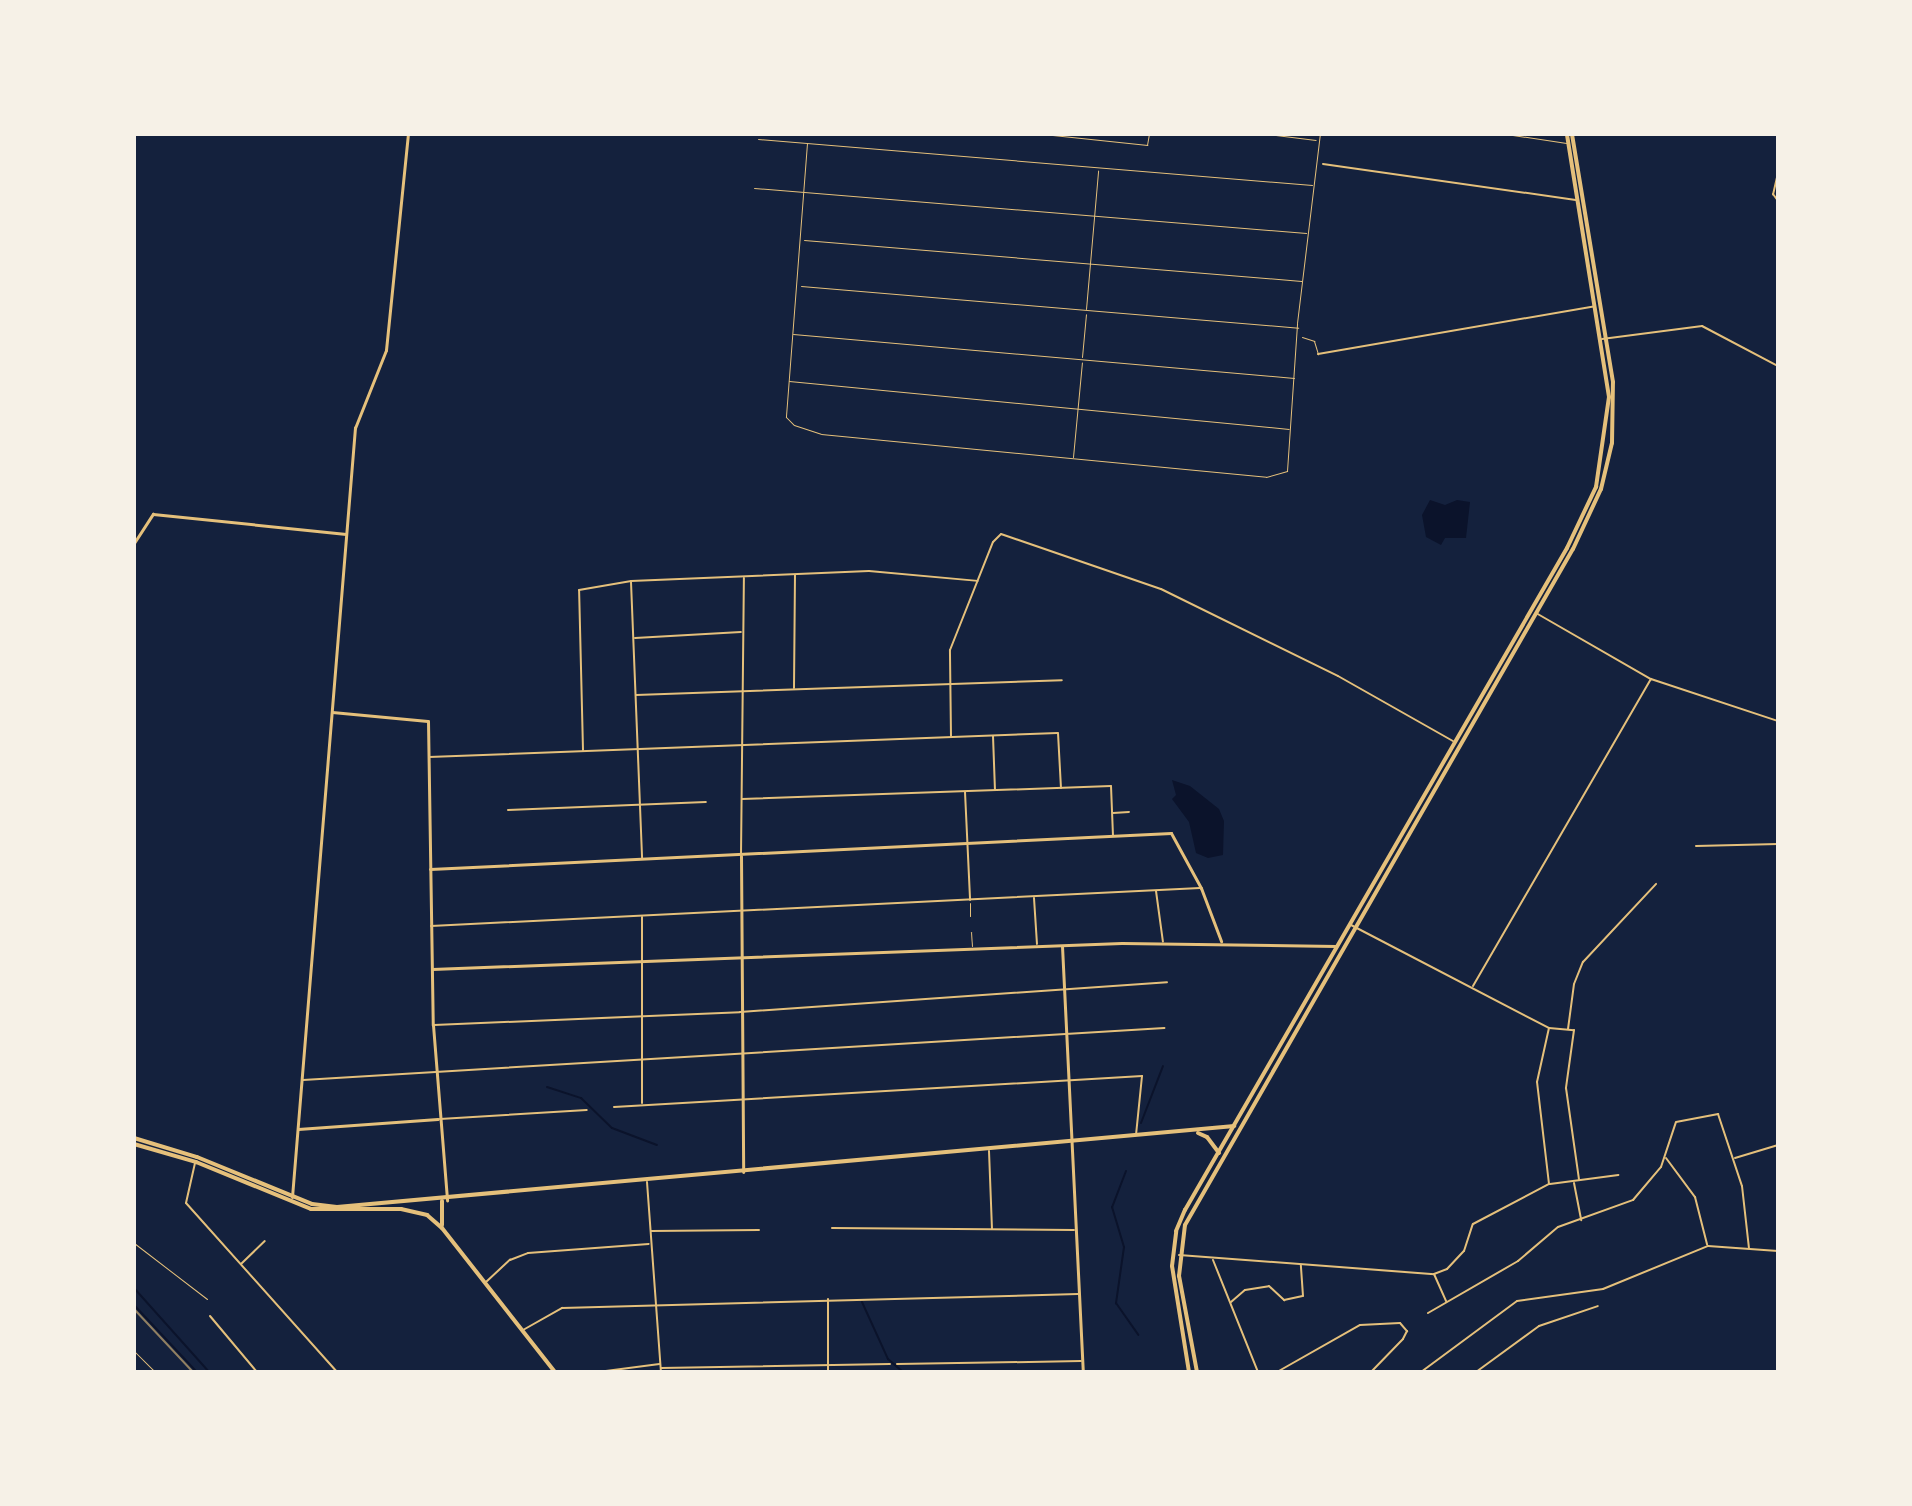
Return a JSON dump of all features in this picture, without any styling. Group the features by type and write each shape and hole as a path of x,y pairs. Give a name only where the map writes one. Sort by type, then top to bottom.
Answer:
{"main road":[{"path":"1570,134 1596,305 1605,338"},
{"path":"1354,926 1456,743 1584,530 1607,468 1614,415 1605,338 1570,134"},
{"path":"1189,1372 1172,1254 1185,1210 1354,926 1533,611"},
{"path":"1197,1372 1179,1255 1185,1225 1341,948"},
{"path":"292,1200 337,1207 445,1200 1195,1133 1234,1126"},
{"path":"1195,1133 1207,1137 1219,1152 1220,1161"},
{"path":"134,1141 197,1160 323,1211 401,1209 427,1215 442,1228 555,1372"},
{"path":"442,1228 445,1200"}],"street":[{"path":"292,1200 355,428 386,350 408,134"},
{"path":"1323,164 1579,200"},
{"path":"1778,173 1773,194 1778,201"},
{"path":"1318,354 1596,305"},
{"path":"1605,338 1702,326 1778,366"},
{"path":"134,543 153,514 346,534"},
{"path":"951,737 949,683 954,633 979,581 993,542 1001,534 1011,534 1161,589 1338,676 1456,743"},
{"path":"583,751 579,590 631,581 869,571 979,581"},
{"path":"794,689 795,574"},
{"path":"743,1172 739,1099 744,576"},
{"path":"631,581 642,860"},
{"path":"1533,611 1651,679 1778,721"},
{"path":"633,638 742,632"},
{"path":"1472,987 1651,679"},
{"path":"636,695 1062,680"},
{"path":"332,712 428,721 433,1025 445,1200"},
{"path":"428,758 1058,733 1061,788"},
{"path":"993,735 995,790"},
{"path":"742,799 1111,786 1114,836"},
{"path":"965,791 970,900"},
{"path":"508,810 706,802"},
{"path":"1112,813 1129,812"},
{"path":"430,869 968,846 1171,833 1201,888 1222,942"},
{"path":"1696,846 1778,844"},
{"path":"1568,1031 1574,984 1583,962 1656,884"},
{"path":"431,926 1201,888"},
{"path":"1156,890 1163,942"},
{"path":"1034,897 1037,946"},
{"path":"642,916 642,1105"},
{"path":"1354,926 1549,1028 1574,1030 1566,1088 1579,1179"},
{"path":"432,969 1163,942 1341,948"},
{"path":"1062,946 1069,1034 1074,1230 1083,1372"},
{"path":"433,1025 740,1012 1167,982"},
{"path":"302,1080 1164,1028"},
{"path":"1549,1028 1537,1082 1549,1184"},
{"path":"614,1107 1142,1076 1136,1137"},
{"path":"298,1129 587,1110"},
{"path":"1428,1313 1518,1261 1547,1234 1633,1200 1665,1158 1676,1122 1718,1114 1734,1158 1748,1215 1749,1248"},
{"path":"1734,1158 1778,1145"},
{"path":"989,1150 992,1229"},
{"path":"1665,1158 1695,1197 1708,1246"},
{"path":"197,1160 186,1203 337,1372"},
{"path":"1179,1255 1434,1274 1464,1251 1473,1224 1549,1184 1618,1175"},
{"path":"647,1180 661,1368"},
{"path":"1574,1182 1581,1220"},
{"path":"832,1228 1074,1230"},
{"path":"650,1231 759,1230"},
{"path":"240,1265 265,1241"},
{"path":"484,1283 510,1260 528,1253 650,1243"},
{"path":"1421,1372 1517,1301 1603,1289 1708,1246 1778,1251"},
{"path":"1212,1259 1258,1372"},
{"path":"1230,1303 1245,1290 1269,1286 1284,1300 1303,1296 1301,1265"},
{"path":"1434,1274 1447,1303"},
{"path":"523,1330 562,1308 654,1302 1079,1294"},
{"path":"828,1298 828,1372"},
{"path":"1476,1372 1539,1326 1598,1306"},
{"path":"210,1316 257,1372"},
{"path":"1277,1372 1360,1325 1400,1323 1407,1331 1403,1339 1371,1372"},
{"path":"897,1364 1082,1361"},
{"path":"598,1372 890,1364"}],"lane":[{"path":"1043,134 1147,145 1149,134"},
{"path":"1267,134 1319,140"},
{"path":"807,143 802,240 786,417 821,434 1266,477 1287,471 1297,378 1298,328 1320,134"},
{"path":"1506,134 1569,143"},
{"path":"758,139 1315,185"},
{"path":"1073,457 1099,168"},
{"path":"754,188 1308,233"},
{"path":"802,240 1303,281"},
{"path":"798,286 1298,328"},
{"path":"793,334 1297,378"},
{"path":"1300,336 1314,341 1318,354"},
{"path":"789,381 1292,429"},
{"path":"970,900 970,916"},
{"path":"971,932 972,950"},
{"path":"134,1243 207,1299"},
{"path":"134,1351 155,1372"}],"water":[{"path":"1430,500 1445,505 1457,500 1470,502 1466,538 1445,538 1441,545 1426,537 1422,515"},
{"path":"1172,780 1190,786 1219,809 1224,821 1223,855 1208,858 1196,853 1189,822 1172,799 1176,795"}],"waterway":[{"path":"1141,1123 1163,1066"},
{"path":"547,1087 581,1098 612,1128 657,1145"},
{"path":"1126,1171 1112,1207 1124,1247 1116,1303 1138,1335"},
{"path":"134,1288 209,1372"},
{"path":"862,1302 888,1359 903,1372"},
{"path":"134,1305 197,1372"}],"railway":[{"path":"134,1309 193,1372"}]}
